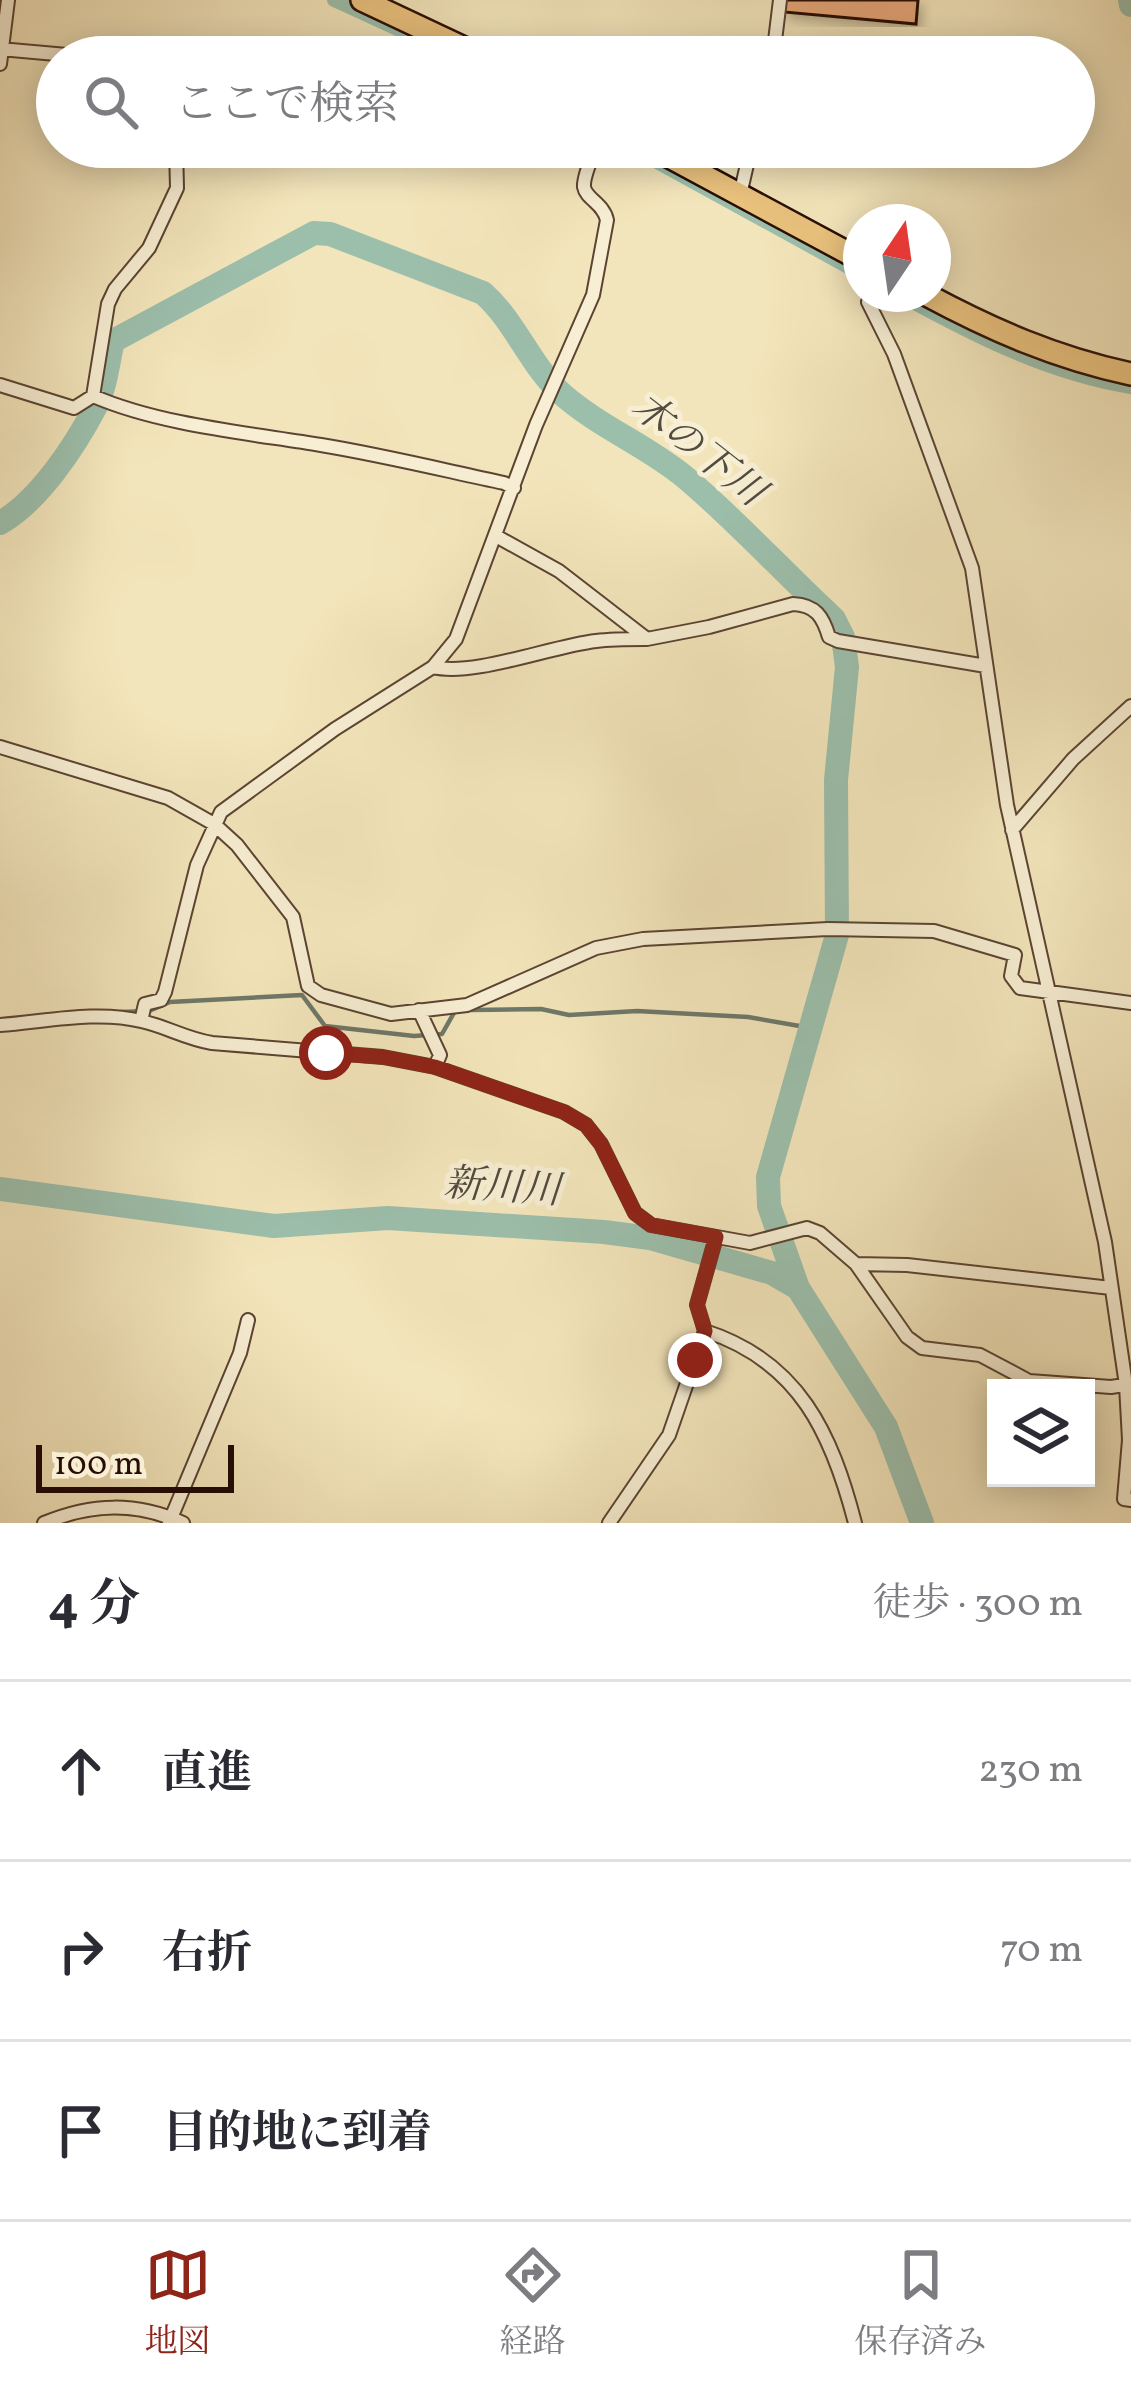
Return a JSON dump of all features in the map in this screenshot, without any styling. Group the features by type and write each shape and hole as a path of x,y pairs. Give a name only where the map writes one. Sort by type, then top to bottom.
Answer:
{"main road":[{"path":"362,0 438,36"},
{"path":"690,168 843,250"},
{"path":"951,307 1028,345 1131,374"}],"street":[{"path":"0,64 8,0"},
{"path":"776,36 780,0"},
{"path":"1,49 36,52"},
{"path":"97,398 108,304 148,248 177,188 177,168"},
{"path":"0,1025 143,1014 161,1000 197,865 214,824 234,800 433,667 456,639 592,295 608,220 606,211 586,194 590,168"},
{"path":"740,195 746,168"},
{"path":"873,312 894,354 971,568 1012,830 1105,1242 1128,1385 1124,1499 1131,1500"},
{"path":"0,386 74,408 97,398 269,439 348,450 504,482 514,488"},
{"path":"496,536 559,571 646,639"},
{"path":"433,667 490,663 595,640 646,639 793,604 807,605 823,617 830,638 986,665"},
{"path":"1012,830 1073,759 1131,706"},
{"path":"0,747 168,798 214,824 237,845 293,917 308,986 321,995 372,1011 467,1006 596,948 643,939 828,929 934,932 1016,955 1011,976 1020,988 1131,1004"},
{"path":"419,1010 440,1055 435,1067"},
{"path":"143,1014 186,1039 367,1055 435,1067 575,1118 601,1144 635,1213 651,1225 750,1243 807,1228 820,1233 856,1264 907,1337 922,1348 980,1355 1029,1381 1128,1385"},
{"path":"609,1523 669,1435 705,1331 697,1305 716,1240"},
{"path":"856,1264 908,1265 1111,1288"},
{"path":"44,1523 117,1505 142,1508 174,1521 240,1353 248,1320"},
{"path":"705,1331 749,1349 784,1376 822,1425 842,1473 855,1523"}],"building":[{"path":"785,0 918,0 916,24 784,12"}],"waterway":[{"path":"334,0 412,36"},
{"path":"1130,0 1131,5"},
{"path":"668,168 843,264"},
{"name":"木の下川","path":"0,523 42,487 78,438 99,398 113,341 314,233 330,234 483,293 563,395 671,467 742,530 834,619 843,637 847,667 836,780 837,935 768,1177 769,1206 798,1288"},
{"path":"932,312 1040,362 1131,387"},
{"path":"120,1012 149,1011 170,1002 302,995 325,1026 414,1036 442,1034 455,1011"},
{"path":"471,1010 541,1009 569,1015 637,1011 748,1017 811,1028"},
{"name":"新川川","path":"0,1189 274,1226 388,1218 604,1232 650,1238 772,1273 798,1288 886,1427 922,1523"}],"route":[{"path":"326,1053 435,1067 564,1112 586,1125 601,1144 635,1213 651,1225 716,1237 697,1305 705,1331 695,1360"}]}
